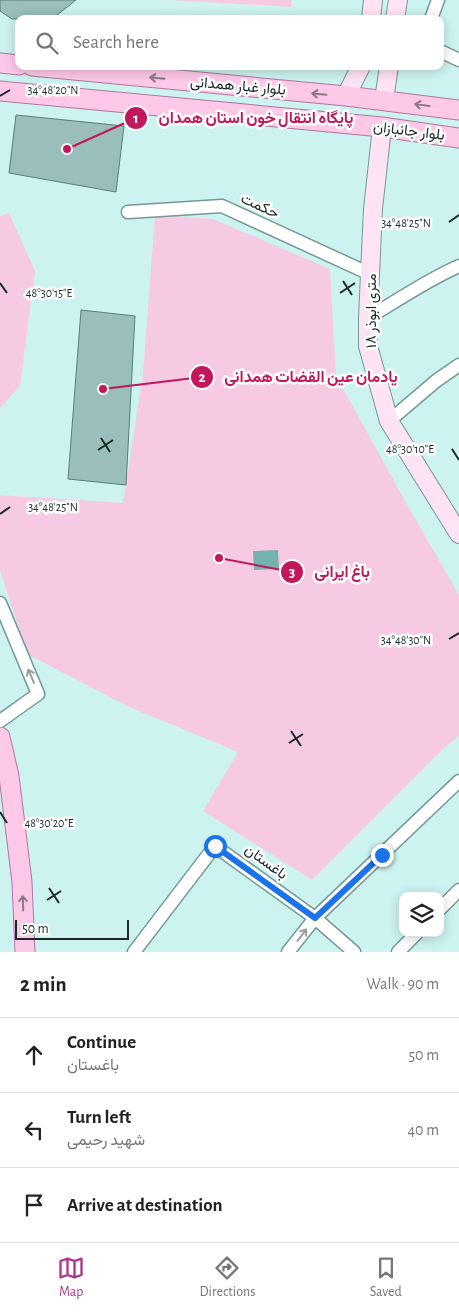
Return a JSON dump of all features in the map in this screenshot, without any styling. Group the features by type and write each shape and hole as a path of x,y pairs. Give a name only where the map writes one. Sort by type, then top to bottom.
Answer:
{"main road":[{"path":"0,63 15,65"},
{"name":"بلوار غبار همدانی","path":"74,70 384,100"},
{"name":"بلوار غبار همدانی","path":"0,91 360,125"},
{"name":"بلوار جانبازان","path":"384,100 459,110"},
{"name":"بلوار جانبازان","path":"360,125 459,138"},
{"path":"0,737 9,776 22,882 25,952"}],"street":[{"path":"372,15 374,0"},
{"path":"396,15 398,0"},
{"path":"432,15 438,0"},
{"path":"444,53 459,60"},
{"path":"346,96 358,70"},
{"path":"384,100 388,70"},
{"name":"۱۸ متری ابوذر","path":"382,127 373,209 368,346 389,421 458,532"},
{"name":"حکمت","path":"128,212 222,206 370,274"},
{"path":"368,318 417,287 459,266"},
{"path":"389,421 436,381 459,365"},
{"path":"0,603 38,694 0,721"},
{"path":"288,952 315,918 459,782"},
{"name":"باغستان","path":"134,952 215,846 315,918 354,952"},
{"path":"444,905 459,890"},
{"path":"398,952 413,937"}],"shaded area":[{"path":"170,0 292,0 291,7"},
{"path":"9,213 35,271 20,386 0,408 0,216"},
{"path":"155,215 213,219 330,269 336,376 459,595 459,736 442,750 312,880 203,811 238,752 127,706 27,654 0,570 0,495 123,503 143,374"}],"water":[{"path":"278,550 279,569 254,570 253,551"}],"building":[{"path":"0,0 76,0 57,15 15,15 15,19 12,19 0,11"},
{"path":"16,115 124,126 116,192 9,173"},
{"path":"81,310 135,316 126,485 68,479"}],"place":[{"name":"پایگاه انتقال خون استان همدان","path":"67,149"},
{"name":"یادمان عین القضات همدانی","path":"103,389"},
{"name":"باغ ایرانی","path":"219,558"}],"route":[{"path":"215,846 315,918 382,855"}]}
